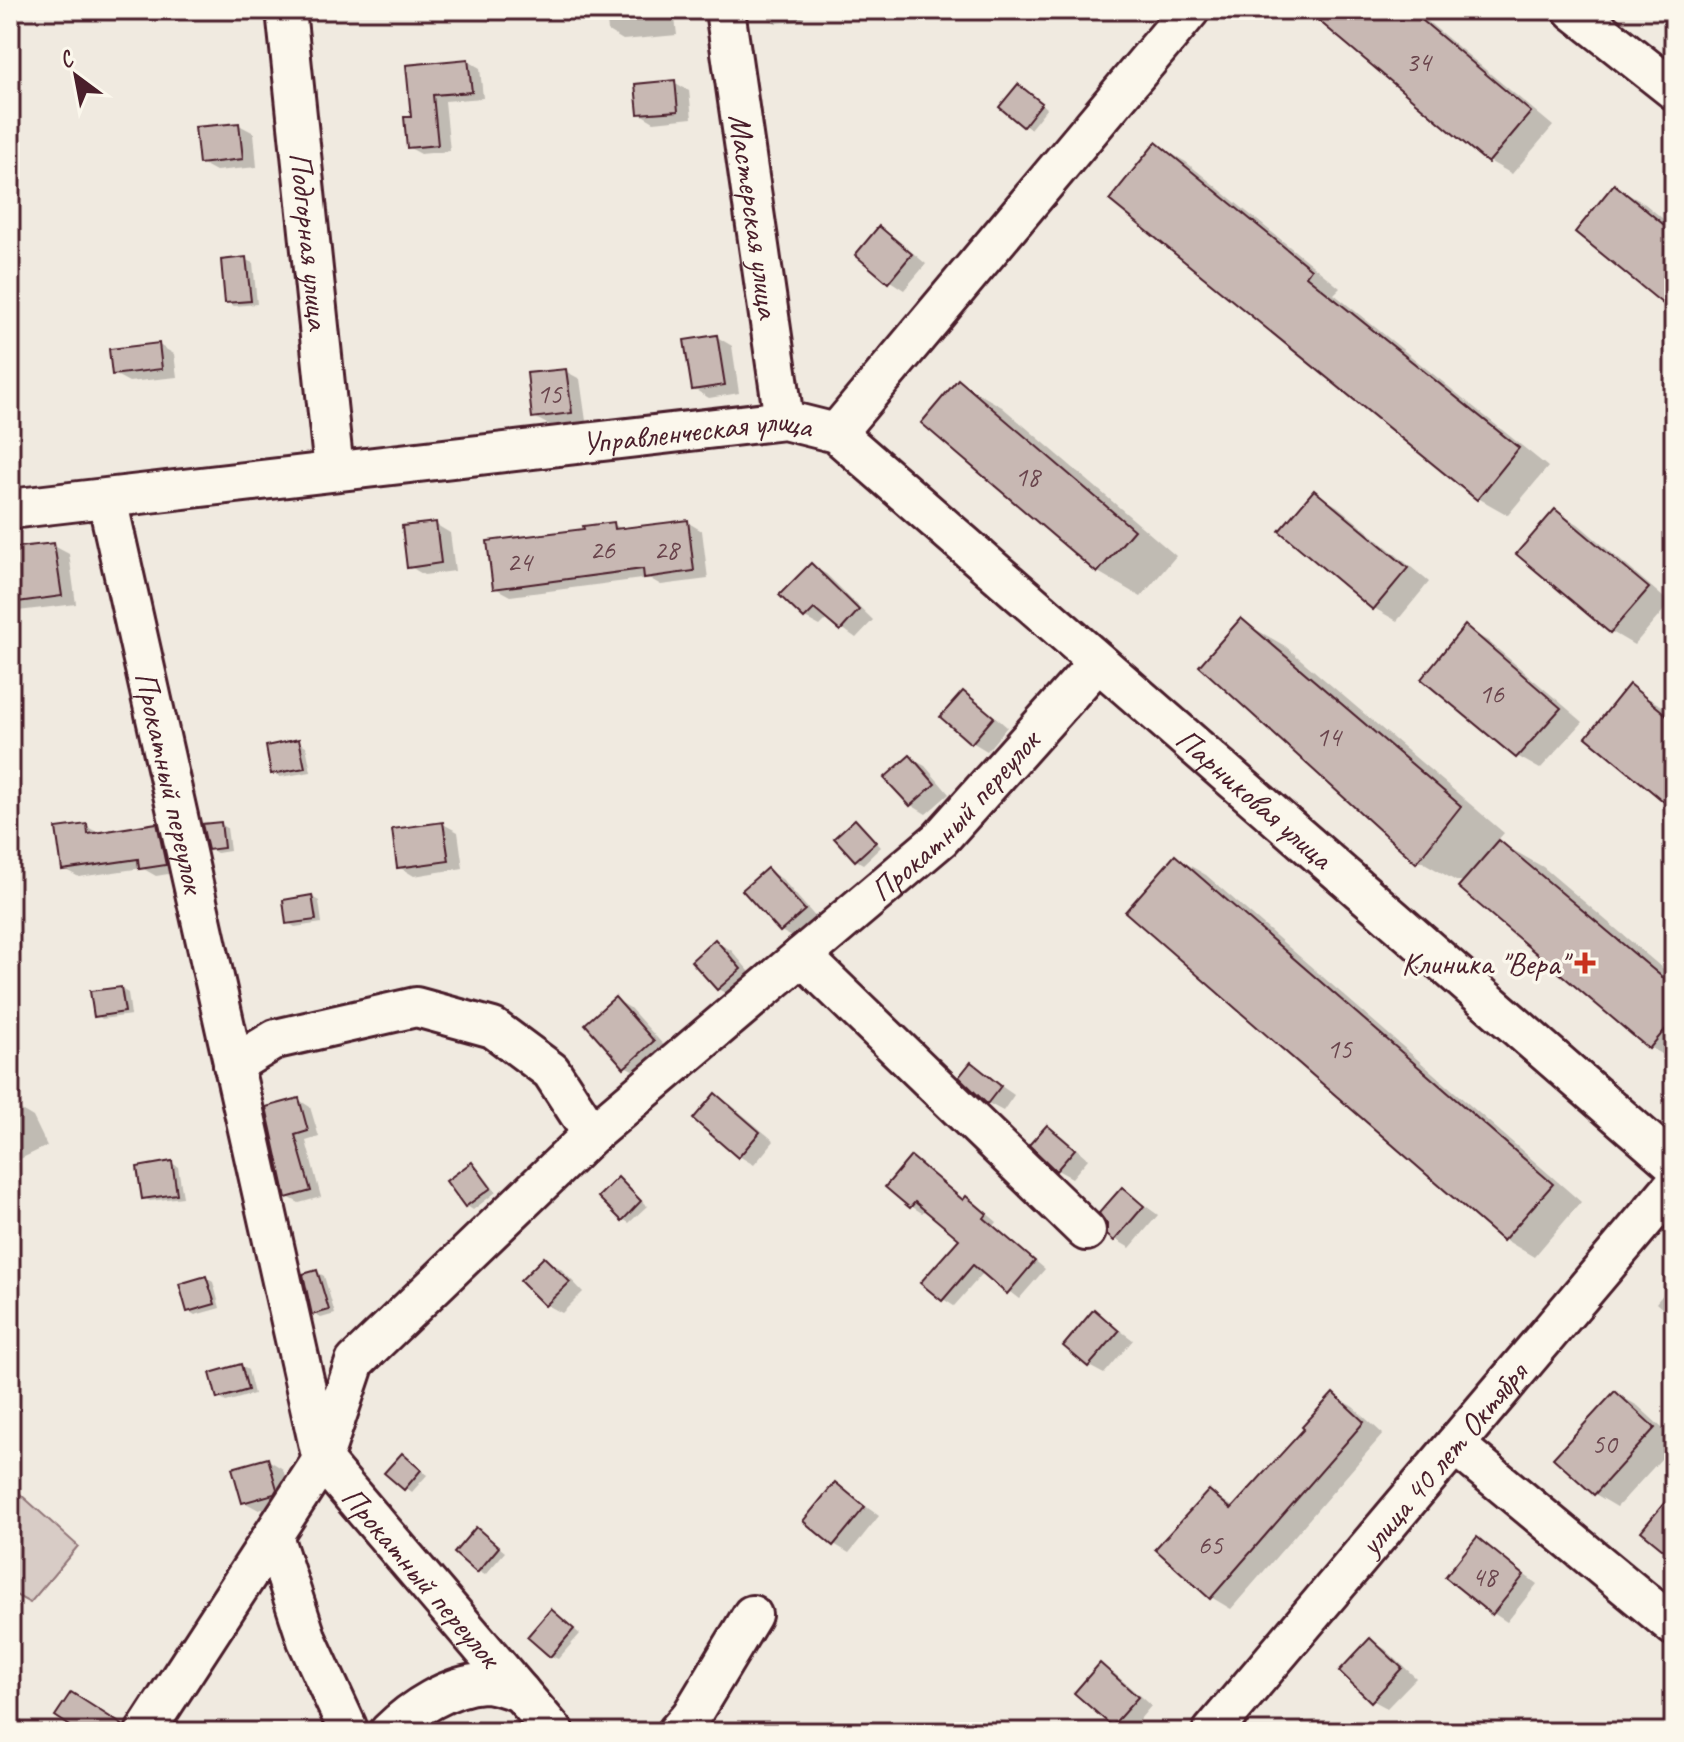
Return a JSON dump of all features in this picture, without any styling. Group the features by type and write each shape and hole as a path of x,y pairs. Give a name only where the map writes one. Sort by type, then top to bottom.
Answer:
{"street":[{"name":"Подгорная улица","path":"286,10 334,471"},
{"name":"Мастерская улица","path":"725,10 784,420"},
{"name":"Управленческая улица","path":"10,509 784,420 836,433 1190,10"},
{"path":"1573,10 1674,90"},
{"name":"Парниковая улица","path":"836,433 1674,1164"},
{"name":"Прокатный переулок","path":"107,499 322,1460 554,1732"},
{"name":"Прокатный переулок","path":"145,1732 322,1460 355,1362 592,1134 940,839 1097,663"},
{"path":"802,956 1086,1231"},
{"path":"233,1065 276,1039 416,1007 493,1028 551,1071 592,1134"},
{"name":"улица 40 лет Октября","path":"1212,1732 1674,1185"},
{"path":"1455,1445 1674,1626"},
{"path":"273,1536 307,1640 347,1727 346,1732"},
{"path":"677,1732 691,1716 752,1615"},
{"name":"Прокатный переулок","path":"389,1732 408,1713 452,1691 485,1683 520,1692"}],"shaded area":[{"path":"10,1485 78,1546 30,1603 10,1592"}],"building":[{"path":"1306,10 1410,10 1531,112 1488,163"},
{"path":"468,59 472,92 433,95 438,145 407,148 404,117 411,117 406,65"},
{"path":"675,80 678,111 638,114 635,84"},
{"path":"1018,84 1042,103 1023,127 999,107"},
{"path":"239,123 243,159 199,164 195,127"},
{"path":"1156,142 1311,269 1306,276 1519,448 1477,500 1109,200"},
{"path":"1614,184 1674,233 1674,313 1575,232"},
{"path":"879,226 912,254 888,283 855,255"},
{"path":"246,257 251,301 225,303 221,260"},
{"path":"717,335 725,385 692,390 684,340"},
{"path":"159,343 162,369 112,375 109,349"},
{"path":"566,369 572,413 532,418 527,373"},
{"path":"958,379 1134,530 1097,573 921,423"},
{"path":"1314,490 1408,568 1373,610 1279,531"},
{"path":"1555,509 1649,588 1610,633 1516,554"},
{"path":"688,520 694,571 644,578 643,569 493,589 487,541 584,529 583,526 614,522 615,529"},
{"path":"436,522 441,563 407,568 402,526"},
{"path":"54,543 62,596 10,603 10,548"},
{"path":"811,563 859,610 840,631 814,609 804,619 779,595"},
{"path":"1241,618 1461,806 1416,863 1199,666"},
{"path":"1465,625 1561,708 1516,758 1421,679"},
{"path":"1629,684 1674,721 1674,810 1586,737"},
{"path":"963,691 994,717 971,744 940,717"},
{"path":"299,739 305,768 271,774 266,746"},
{"path":"910,755 935,784 910,806 884,778"},
{"path":"855,819 876,842 855,861 834,838"},
{"path":"221,822 224,848 208,850 202,824"},
{"path":"443,822 449,861 397,868 392,829"},
{"path":"157,823 166,865 139,869 138,859 62,870 56,828 87,824 88,834"},
{"path":"1499,840 1674,987 1674,1019 1649,1049 1458,887"},
{"path":"1175,855 1553,1184 1503,1241 1125,912"},
{"path":"767,868 805,910 780,932 742,890"},
{"path":"312,895 316,920 286,924 283,900"},
{"path":"715,939 741,969 717,990 691,961"},
{"path":"121,987 125,1012 94,1017 90,991"},
{"path":"615,997 654,1041 624,1068 585,1024"},
{"path":"971,1062 1001,1086 987,1104 959,1077"},
{"path":"715,1093 760,1132 738,1158 693,1119"},
{"path":"299,1098 308,1131 295,1135 311,1191 286,1198 266,1107"},
{"path":"1047,1125 1075,1149 1056,1171 1029,1145"},
{"path":"911,1156 963,1200 966,1196 987,1214 984,1218 1035,1261 1007,1294 973,1265 942,1301 920,1283 959,1239 915,1202 910,1208 885,1187"},
{"path":"172,1161 177,1194 142,1199 137,1167"},
{"path":"472,1162 491,1188 465,1207 446,1181"},
{"path":"618,1177 641,1201 622,1221 598,1197"},
{"path":"1122,1187 1144,1206 1114,1241 1107,1235 1107,1224 1099,1213"},
{"path":"544,1257 570,1282 545,1306 520,1281"},
{"path":"317,1270 329,1310 312,1315 303,1274"},
{"path":"206,1276 215,1304 187,1312 179,1284"},
{"path":"1094,1309 1119,1331 1088,1367 1063,1346"},
{"path":"241,1364 248,1390 217,1399 210,1373"},
{"path":"1615,1391 1655,1428 1594,1495 1553,1458"},
{"path":"1333,1393 1364,1422 1210,1599 1155,1549 1209,1490 1231,1509"},
{"path":"402,1453 421,1470 404,1490 384,1473"},
{"path":"268,1458 277,1489 274,1494 242,1503 232,1468"},
{"path":"835,1482 865,1507 833,1546 803,1521"},
{"path":"1674,1491 1674,1558 1641,1531"},
{"path":"476,1527 499,1547 477,1573 454,1553"},
{"path":"1477,1537 1524,1575 1492,1615 1445,1577"},
{"path":"551,1609 574,1629 550,1657 527,1637"},
{"path":"1370,1638 1402,1668 1371,1702 1339,1671"},
{"path":"1100,1663 1138,1697 1112,1726 1074,1693"},
{"path":"71,1692 124,1726 123,1732 79,1732 55,1716"}],"place":[{"name":"Клиника \"Вера\"","path":"1585,963"}]}
